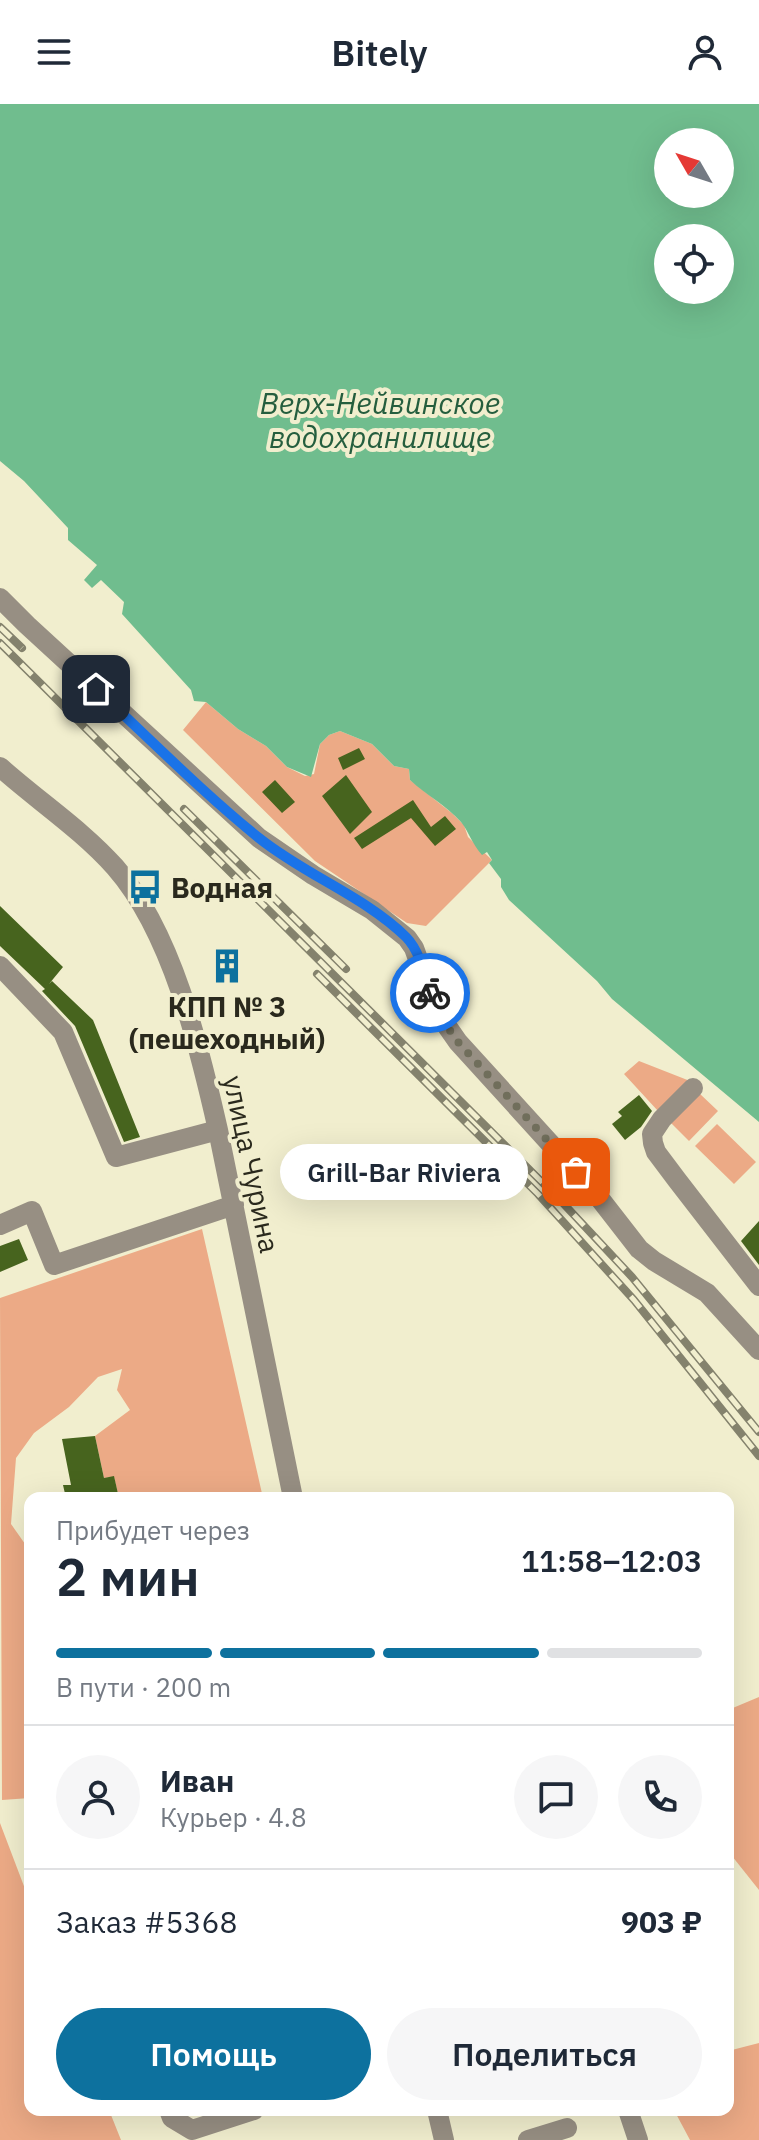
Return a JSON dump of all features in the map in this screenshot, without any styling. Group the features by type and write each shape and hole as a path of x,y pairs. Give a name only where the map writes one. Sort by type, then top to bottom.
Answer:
{"street":[{"path":"0,598 259,838 372,910 407,938 414,948 437,1012 458,1042 597,1195 639,1249 707,1293 759,1350"},
{"name":"улица Чурина","path":"0,767 113,865 143,905 166,952 218,1130 292,1492"},
{"path":"0,966 63,1032 116,1157 218,1130"},
{"path":"693,1088 662,1119 652,1134 656,1152 759,1286"},
{"path":"0,1225 32,1211 54,1265 234,1205"},
{"path":"171,2116 192,2130 235,2116"},
{"path":"438,2116 444,2140"},
{"path":"630,2116 638,2140"},
{"path":"528,2140 567,2126"}],"shaded area":[{"path":"206,702 238,729 266,746 287,767 305,776 314,774 320,744 329,735 340,731 372,744 394,766 409,769 410,780 453,814 464,825 468,837 492,860 426,926 407,923 315,861 183,730"},
{"path":"639,1061 690,1081 658,1111 624,1074"},
{"path":"699,1093 718,1111 689,1141 670,1122"},
{"path":"717,1124 756,1162 734,1184 695,1146"},
{"path":"202,1229 262,1492 118,1492 114,1477 104,1478 95,1436 130,1410 117,1390 122,1369 98,1377 69,1407 34,1433 16,1458 11,1524 24,1542 24,1798 2,1800 0,1298"},
{"path":"759,1697 759,1890 734,1859 734,1707"},
{"path":"0,1823 24,1886 24,2116 111,2116 121,2140 0,2140"},
{"path":"759,2043 759,2140 690,2140 677,2116 734,2116 734,2049"}],"water":[{"name":"Верх-Нейвинское водохранилище","path":"0,104 759,104 759,1122 612,999 597,981 509,900 501,887 501,879 489,863 492,860 487,852 482,855 461,822 410,780 409,769 394,766 372,744 340,731 329,735 320,744 311,777 287,767 266,746 238,729 206,702 194,701 191,690 122,614 124,602 101,580 92,588 84,580 97,565 68,540 68,528 24,481 0,461"}],"building":[{"path":"359,748 365,759 343,770 338,758"},
{"path":"346,775 372,812 350,834 322,796"},
{"path":"275,780 295,802 282,813 262,792"},
{"path":"413,800 431,827 445,816 456,829 435,846 411,818 362,849 354,838"},
{"path":"0,906 63,967 49,984 52,981 93,1020 140,1137 124,1142 75,1026 42,991 45,989 0,946"},
{"path":"639,1095 652,1111 641,1127 625,1140 612,1124 622,1116 618,1112"},
{"path":"759,1221 759,1265 741,1241"},
{"path":"19,1239 28,1260 0,1272 0,1246"},
{"path":"95,1436 104,1478 114,1476 118,1492 65,1492 63,1485 71,1485 62,1439"}],"railway":[{"path":"0,627 22,648"},
{"path":"0,643 561,1201 632,1277 759,1432"},
{"path":"184,809 346,969"},
{"path":"317,974 538,1194 634,1300 759,1456"}],"way so far":[{"path":"430,993 437,1012 458,1042 576,1172"}],"place":[{"name":"Водная","path":"145,887"},
{"name":"КПП № 3 (пешеходный)","path":"227,966"},
{"name":"Grill-Bar Riviera","path":"576,1172"}],"route":[{"path":"96,689 259,838 372,910 407,938 414,948 430,993"}]}
